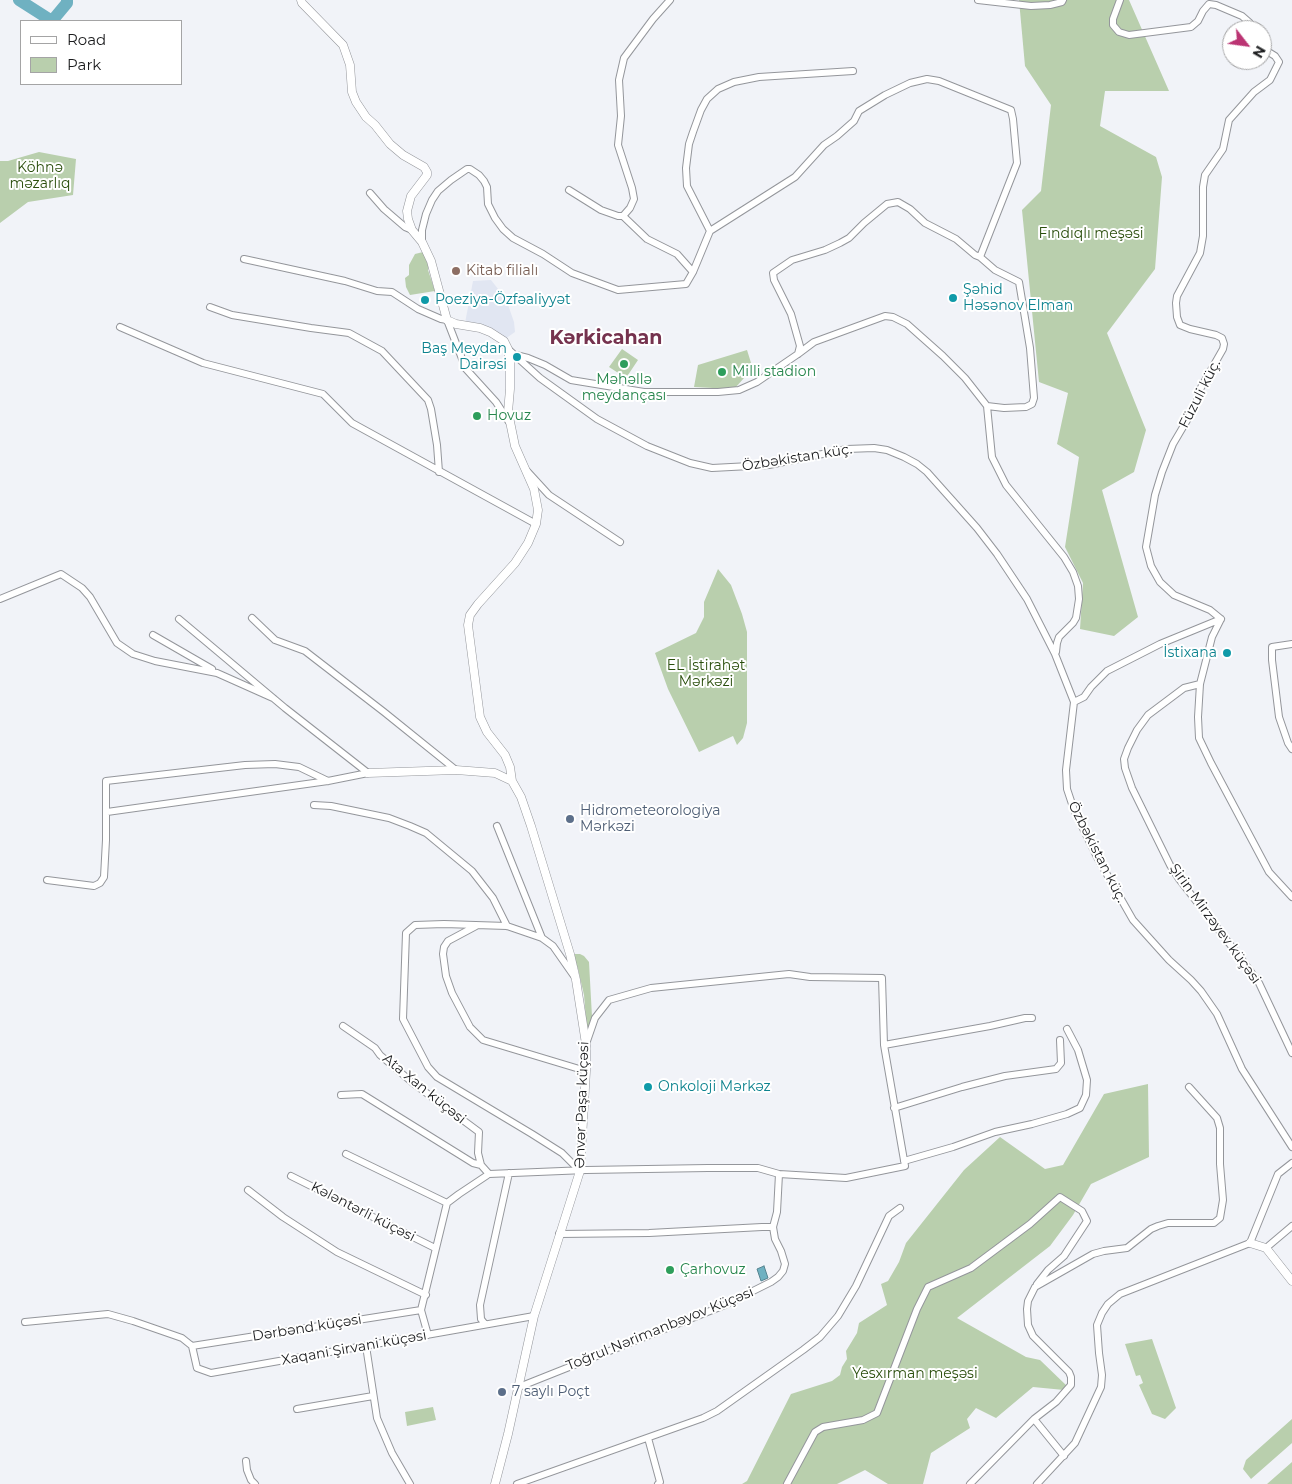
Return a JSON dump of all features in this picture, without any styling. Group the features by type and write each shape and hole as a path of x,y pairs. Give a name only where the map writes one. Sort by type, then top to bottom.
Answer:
{"street":[{"path":"301,0 344,45 350,65 352,92 366,117 402,155 424,167 428,172 411,196 408,204 408,219 412,230 422,242 431,261 447,320 466,369 496,402 512,426"},
{"path":"624,216 634,199 618,145 621,116 619,80 624,58 653,19 670,0"},
{"path":"978,0 1031,6 1050,5 1062,2 1063,0"},
{"path":"1120,0 1112,19 1113,25 1119,32 1129,35 1191,27 1198,22 1209,4 1242,16 1247,20"},
{"name":"Füzuli küç.","path":"1220,620 1210,610 1174,595 1160,582 1150,566 1146,546 1162,472 1173,444 1196,405 1198,391 1223,349 1224,344 1222,338 1216,335 1180,325 1176,317 1177,296 1200,253 1203,236 1203,187 1205,175 1223,149 1230,120 1254,92 1270,80 1276,70 1279,62 1272,54"},
{"path":"710,231 687,186 686,168 693,132 707,99 718,89 734,82 759,77 853,71"},
{"path":"422,242 422,230 426,214 438,190 467,169 474,171 484,181 487,187 488,204 503,229 513,238 543,254 572,273 618,290 686,284 710,231 795,177 824,145 854,121 859,111 885,95 910,83 927,79 939,81 1011,110 1017,163 980,257"},
{"path":"569,190 601,210 618,216 624,216 647,239 676,254 693,272"},
{"path":"370,193 384,209 405,227 412,230"},
{"path":"798,354 800,346 791,314 774,280 773,273 792,260 825,250 849,238 888,204 898,202 910,209 925,223 956,239 995,270 1019,282 1030,348 1034,398 1032,404 1018,408 987,406"},
{"path":"120,327 203,363 323,394 352,423 536,524 538,510 534,489 515,446 508,412 510,361 508,349 504,341 480,328 456,324 418,309 392,292 244,259"},
{"path":"210,306 232,314 311,328 349,332 382,351 428,400 432,409 439,472"},
{"path":"515,355 544,365 571,380 644,392 718,392 739,390 757,382 814,342 885,316 907,324 965,378 987,406 992,457 1006,485 1074,572 1079,599 1076,618 1059,637 1055,654"},
{"name":"Özbəkistan küç.","path":"508,349 540,378 597,419 647,446 690,464 712,468 769,465 847,449 874,448 887,450 917,464 977,528 1027,599 1055,654 1074,702 1066,775 1067,789 1074,810 1133,920 1169,960 1201,990 1217,1014 1242,1069 1292,1147"},
{"path":"525,468 549,495 620,542"},
{"name":"Ənvər Paşa küçəsi","path":"495,1484 534,1316 580,1171 586,1071 586,1044 570,954 531,826 521,797 512,781 510,767 504,755 487,732 480,717 468,625 470,615 478,604 515,563 528,543 536,524"},
{"path":"0,599 61,574 82,588 90,597 117,643 134,654 155,661 217,673"},
{"path":"252,618 275,640 305,651 456,770"},
{"path":"179,619 272,698 368,773"},
{"path":"1220,620 1212,637 1200,684 1199,738 1269,872 1292,897"},
{"path":"1074,702 1084,697 1107,671 1152,648 1220,620"},
{"path":"153,635 217,673 272,698"},
{"path":"1292,644 1272,647 1272,660 1279,717 1292,749"},
{"name":"Şirin Mirzəyev küçəsi","path":"1200,684 1184,688 1148,715 1137,730 1128,748 1124,759 1125,768 1132,788 1170,865 1258,983 1292,1053"},
{"path":"47,880 94,886 100,883 104,877 107,812 106,781 245,765 275,764 299,767 328,781"},
{"path":"107,812 328,781 368,773 456,770 495,773 512,781"},
{"path":"314,805 331,806 388,818 426,833 472,871 493,898 507,926"},
{"path":"497,826 542,938"},
{"path":"576,980 554,946 542,938 507,926 415,925 406,932 403,1019 428,1067 437,1077 562,1154 580,1171"},
{"path":"478,925 448,941 444,947 443,954 446,976 452,993 470,1027 483,1040 586,1071"},
{"path":"428,1336 422,1310 447,1203 488,1174 758,1168 779,1174 846,1178 905,1166 884,1045 882,978 789,974 651,988 610,1000 595,1018 586,1044"},
{"path":"884,1045 1032,1018"},
{"name":"Ata Xan küçəsi","path":"343,1026 375,1048 413,1083 478,1132 478,1153 481,1165"},
{"path":"904,1161 996,1132 1067,1114 1080,1108 1086,1095 1088,1080 1078,1050 1068,1029"},
{"path":"894,1108 1005,1076 1056,1069 1061,1063 1060,1040"},
{"path":"1035,1287 1093,1254 1127,1248 1158,1226 1168,1223 1214,1223 1220,1218 1223,1200 1220,1128 1217,1118 1189,1087"},
{"path":"341,1095 362,1094 473,1163 481,1165 488,1174"},
{"path":"346,1154 447,1203"},
{"path":"1250,1244 1278,1174 1292,1163"},
{"path":"485,1324 481,1319 480,1305 509,1173"},
{"name":"Toğrul Nərimanbəyov Küçəsi","path":"519,1387 725,1305 778,1277 783,1271 784,1264 775,1239 773,1227 777,1212 779,1174"},
{"name":"Kələntərli küçəsi","path":"291,1176 436,1248"},
{"path":"248,1190 283,1217 337,1252 426,1295"},
{"path":"787,1484 815,1432 823,1427 863,1420 877,1413 917,1309 928,1287 971,1268 1030,1224 1060,1197 1082,1211 1087,1221 1064,1256 1048,1270 1035,1287 1028,1301 1027,1309 1028,1325 1033,1336 1068,1372 1071,1376 1071,1385 1056,1402 1034,1419 970,1484"},
{"path":"517,1484 703,1418 717,1411 820,1338 848,1301 889,1216 900,1208"},
{"path":"1266,1248 1292,1226"},
{"path":"559,1234 649,1233 773,1227"},
{"path":"1037,1484 1075,1443 1101,1386 1102,1375 1097,1325 1108,1304 1120,1294 1250,1244 1266,1248 1292,1281"},
{"name":"Dərbənd küçəsi","path":"192,1346 422,1310"},
{"path":"25,1322 108,1314 182,1338 192,1346"},
{"name":"Xaqani Şirvani küçəsi","path":"192,1346 197,1368 210,1373 534,1316"},
{"path":"366,1346 377,1418 392,1453 410,1484"},
{"path":"297,1409 374,1396"},
{"path":"1034,1419 1064,1456"},
{"path":"648,1438 660,1482 658,1484"},
{"path":"246,1461 247,1470 255,1484"}],"shaded area":[{"path":"491,280 506,299 514,322 515,332 505,339 465,323 473,281"}],"green space":[{"name":"Fındıqlı meşəsi","path":"1019,0 1129,0 1169,91 1105,91 1100,126 1156,157 1162,177 1155,269 1107,333 1146,430 1134,472 1102,490 1138,617 1114,636 1080,629 1083,583 1065,547 1079,457 1057,444 1068,393 1039,382 1022,210 1041,191 1051,105 1025,66"},
{"name":"Köhnə məzarlıq","path":"39,152 76,159 73,195 28,202 0,223 0,161 8,161"},
{"path":"423,252 429,263 428,270 435,291 410,295 406,287 405,278 409,275 409,265 415,254"},
{"name":"Məhəllə meydançası","path":"622,349 638,360 626,378 609,367"},
{"name":"Milli stadion","path":"747,350 752,366 736,387 732,389 694,387 698,365"},
{"name":"EL İstirahət Mərkəzi","path":"718,569 731,585 747,632 747,723 743,738 737,745 733,736 699,752 668,689 655,653 696,633 704,617 704,602"},
{"path":"573,955 584,956 589,962 592,1017 587,1032 584,995"},
{"name":"Yesxırman meşəsi","path":"1148,1084 1149,1157 1091,1184 1073,1215 1050,1246 957,1318 1026,1357 1040,1360 1067,1386 1064,1390 1033,1387 996,1418 976,1408 967,1419 970,1428 931,1453 923,1484 888,1484 865,1470 837,1484 742,1484 747,1481 791,1394 832,1381 840,1375 847,1359 846,1351 857,1333 859,1323 887,1305 881,1284 888,1281 899,1262 906,1243 964,1170 1000,1137 1045,1169 1063,1165 1104,1094"},
{"path":"1152,1339 1176,1408 1165,1419 1152,1414 1139,1385 1143,1383 1140,1375 1136,1376 1125,1344"},
{"path":"433,1407 436,1420 407,1426 405,1412"},
{"path":"1292,1419 1292,1443 1251,1479 1243,1469 1246,1460"},
{"path":"1292,1462 1292,1484 1267,1484"}],"water":[{"path":"764,1266 768,1278 761,1281 757,1269"}],"waterway":[{"path":"19,0 50,20"},
{"path":"53,20 67,3 67,0"}],"place":[{"name":"Kitab filialı","path":"456,271"},
{"name":"Şəhid Həsənov Elman","path":"953,298"},
{"name":"Poeziya-Özfəaliyyət","path":"425,300"},
{"name":"Baş Meydan Dairəsi","path":"517,357"},
{"name":"Məhəllə meydançası","path":"624,364"},
{"name":"Milli stadion","path":"722,372"},
{"name":"Hovuz","path":"477,416"},
{"name":"İstixana","path":"1227,653"},
{"name":"Hidrometeorologiya Mərkəzi","path":"570,819"},
{"name":"Onkoloji Mərkəz","path":"648,1087"},
{"name":"Çarhovuz","path":"670,1270"},
{"name":"7 saylı Poçt","path":"502,1392"}],"district":[{"name":"Kərkicahan","path":"606,338"}]}
